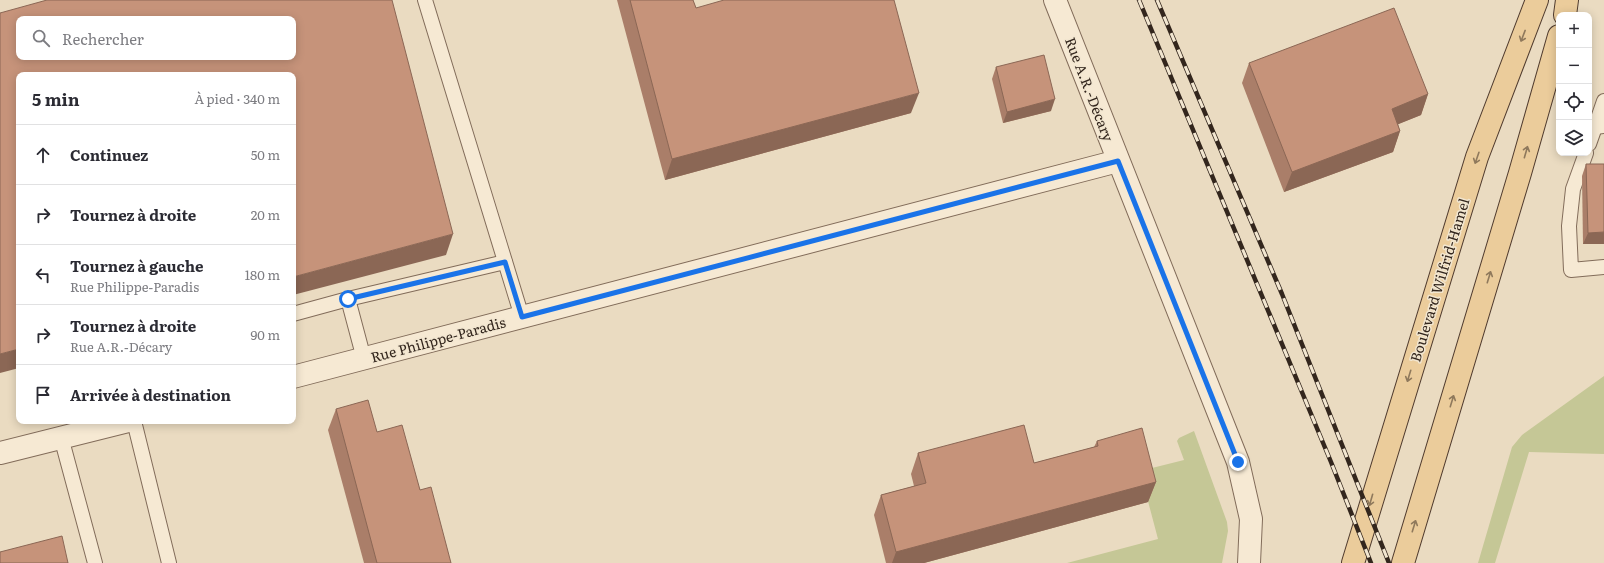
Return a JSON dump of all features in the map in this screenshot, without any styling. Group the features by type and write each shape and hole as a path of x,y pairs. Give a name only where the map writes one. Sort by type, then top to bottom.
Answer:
{"main road":[{"name":"Boulevard Wilfrid-Hamel","path":"1353,563 1388,442 1477,157 1537,0"},
{"path":"1565,12 1567,0"},
{"path":"1403,563 1520,173 1556,47"}],"street":[{"name":"Rue A.R.-Décary","path":"1055,0 1238,462 1250,519 1248,563"},
{"name":"Rue Philippe-Paradis","path":"296,376 1118,161"},
{"path":"0,453 115,424"}],"lane":[{"path":"425,0 522,317"},
{"path":"1592,139 1600,127 1604,101"},
{"path":"1585,156 1573,189 1569,226 1571,270 1604,266"},
{"path":"296,313 348,299 505,262"},
{"path":"348,299 364,358"},
{"path":"135,424 169,563"},
{"path":"61,437 95,563"}],"green space":[{"path":"1604,376 1604,454 1529,452 1495,563 1478,563 1512,447 1522,435"},
{"path":"1194,431 1227,522 1228,531 1222,563 1067,563 1158,539 1140,471 1184,460 1177,441 1179,438"}],"building":[{"path":"47,0 392,0 453,234 296,276 296,72 16,72 16,350 0,354 0,13"},
{"path":"630,0 693,0 696,8 724,0 894,0 919,93 672,159"},
{"path":"1394,8 1428,94 1392,109 1400,131 1292,172 1249,63"},
{"path":"1044,55 1055,99 1007,112 996,67"},
{"path":"1586,164 1604,164 1604,232 1588,233"},
{"path":"368,400 377,432 402,425 420,490 431,487 451,563 377,563 336,409"},
{"path":"1024,425 1034,463 1098,446 1097,441 1142,428 1156,482 896,552 881,495 926,483 918,453"},
{"path":"62,536 68,563 0,563 0,552"}],"railway":[{"path":"1139,0 1331,462 1371,563"},
{"path":"1157,0 1282,294 1389,563"}],"route":[{"path":"348,299 505,262 522,317 1118,161 1238,462"}]}
